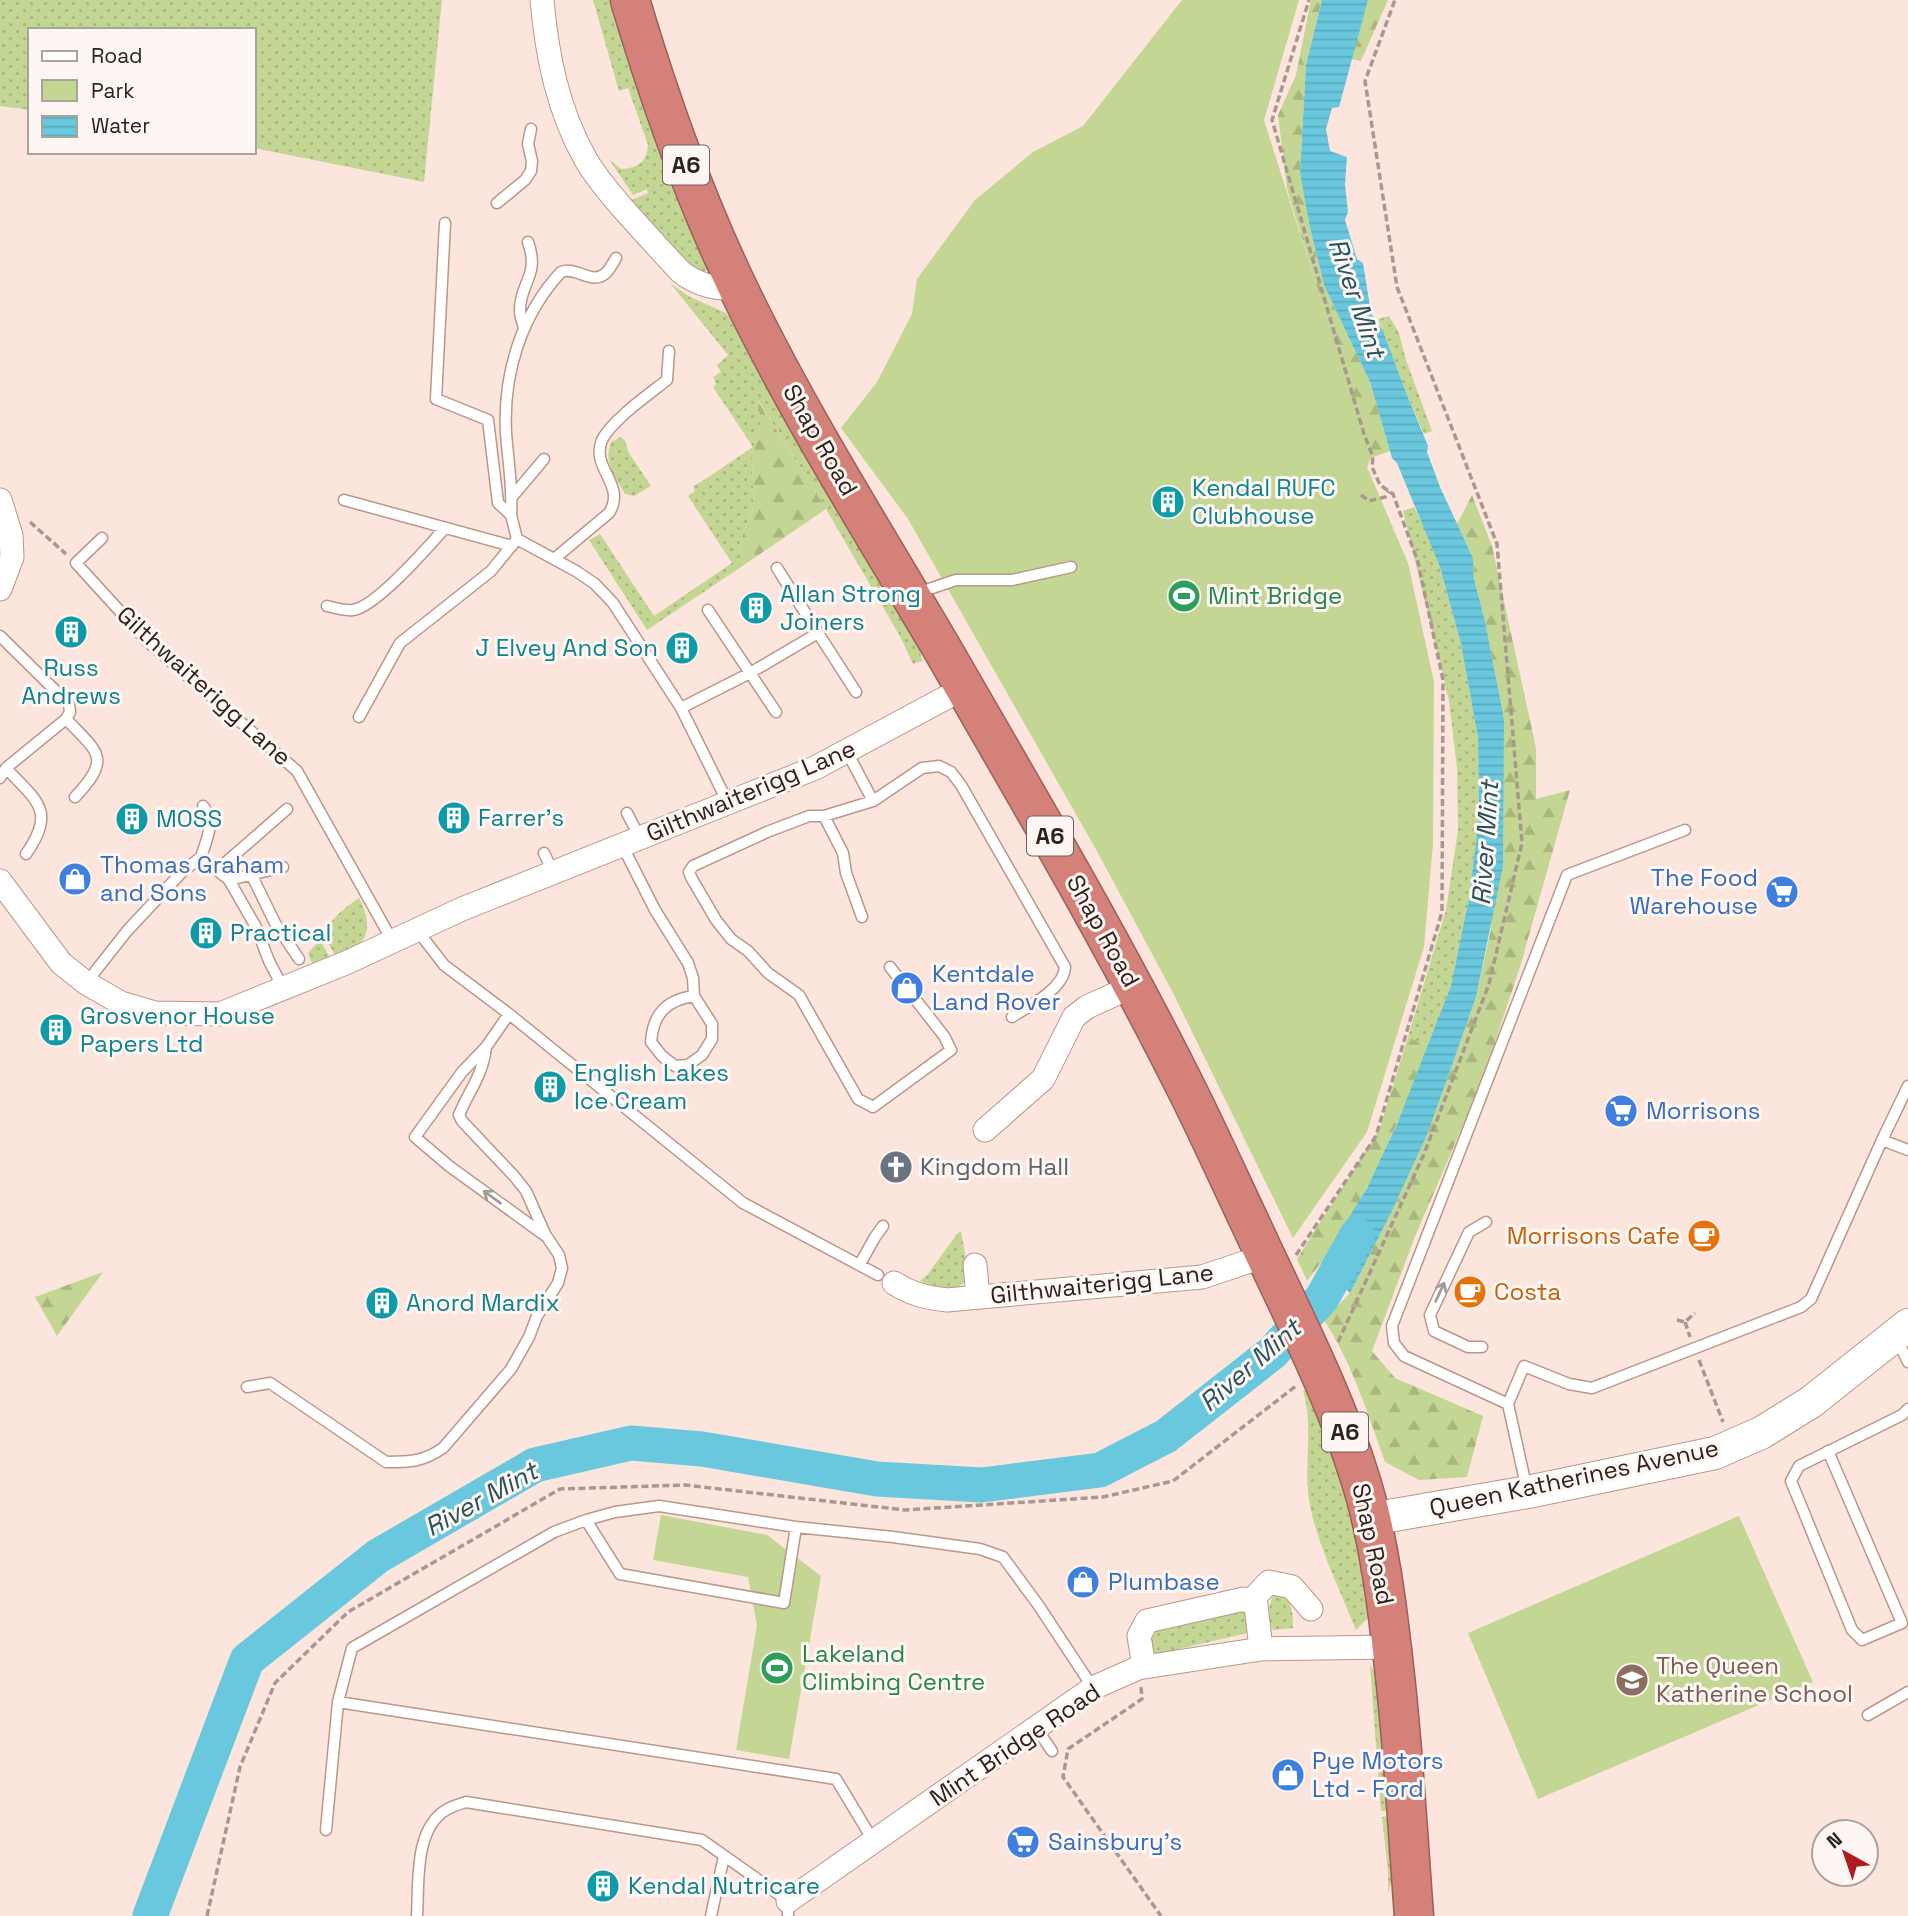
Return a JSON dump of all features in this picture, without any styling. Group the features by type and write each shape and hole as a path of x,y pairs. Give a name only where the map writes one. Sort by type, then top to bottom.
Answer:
{"highway":[{"name":"Shap Road","path":"630,0 669,122 737,287 793,393 1068,868 1191,1098 1282,1254 1288,1302 1323,1347 1371,1519 1383,1576 1400,1713 1414,1916"}],"street":[{"path":"542,0 545,37 555,88 587,162 613,196 681,272 690,279 709,286 727,289 737,287"},
{"path":"0,500 11,535 12,557 0,589"},
{"name":"Gilthwaiterigg Lane","path":"0,881 61,963 86,983 121,1003 155,1013 190,1015 226,1012 393,942 549,863 631,842 815,768 964,688"},
{"path":"985,1130 1043,1079 1074,1017 1087,1007 1133,986"},
{"name":"Gilthwaiterigg Lane","path":"886,1279 909,1292 927,1298 947,1300 1202,1278 1282,1254"},
{"name":"Gilthwaiterigg Lane","path":"975,1265 978,1297"},
{"name":"Queen Katherines Avenue","path":"1371,1519 1528,1492 1714,1453 1761,1433 1904,1341"},
{"path":"1250,1602 1269,1582 1292,1587 1311,1609"},
{"path":"1141,1668 1139,1636 1147,1621 1244,1599 1256,1605 1261,1649"},
{"name":"Mint Bridge Road","path":"788,1909 874,1842 1093,1688 1141,1668 1261,1649 1392,1647"}],"lane":[{"path":"497,203 525,180 531,171 528,144 531,129"},
{"path":"445,223 436,399 488,420 498,503 511,515"},
{"path":"524,327 520,311 522,297 531,275 533,257 528,242"},
{"path":"359,717 400,643 491,571 515,542 511,515 506,406 524,327 535,305 561,272 567,270 598,278 616,258"},
{"path":"554,559 614,505 615,496 599,453 603,439 623,414 667,380 670,351"},
{"path":"512,497 544,459"},
{"path":"344,500 445,528 515,542 554,559 595,584 612,603 681,708 728,803"},
{"path":"327,606 351,611 361,608 422,554 445,528"},
{"path":"76,563 102,538"},
{"name":"Gilthwaiterigg Lane","path":"76,563 147,642 297,771 393,942"},
{"path":"912,600 929,589 956,580 1012,580 1071,567"},
{"path":"777,568 856,692"},
{"path":"708,610 776,712"},
{"path":"681,708 750,673 818,633"},
{"path":"0,636 69,704 70,712 66,719 3,773 39,805 42,823 37,838 26,854"},
{"path":"66,719 96,750 99,761 88,783 75,797"},
{"path":"847,752 873,801"},
{"path":"963,1044 873,1107 858,1099 799,995 768,973 748,951 731,939 716,920 692,879 690,872 693,866 809,816 824,816 873,801 922,768 939,766 951,772 961,785 1065,967 1064,976 1058,984 1012,1017"},
{"path":"86,983 127,931 182,872 201,857 210,827 209,814 203,806"},
{"path":"217,870 287,809"},
{"path":"627,813 631,842 655,910 690,967 694,996 712,1024 712,1039 702,1055 688,1065 675,1066 662,1056 651,1042 652,1027 666,1006 680,998 694,996"},
{"path":"824,816 844,853 846,873 862,917"},
{"path":"1508,1404 1404,1356 1394,1343 1392,1326 1567,875 1685,830"},
{"path":"201,857 229,880 256,927 283,988"},
{"path":"229,880 283,867"},
{"path":"251,874 275,923 299,959"},
{"name":"Gilthwaiterigg Lane","path":"417,930 444,965 509,1014 743,1203 886,1279"},
{"path":"890,967 944,1036 951,1050"},
{"path":"509,1014 485,1047 462,1072 415,1137 449,1166 547,1237"},
{"path":"247,1387 270,1383 386,1462 404,1462 430,1457 443,1448 511,1370 537,1316 561,1276 562,1268 559,1255 547,1237 526,1191 459,1115 477,1082 485,1047"},
{"path":"1528,1492 1508,1404 1524,1366 1569,1384 1592,1388 1801,1307 1811,1299 1908,1086"},
{"path":"1882,1140 1908,1150"},
{"path":"1482,1347 1468,1347 1434,1331 1430,1314 1469,1231 1486,1222"},
{"path":"860,1264 883,1226"},
{"path":"1828,1451 1902,1623 1862,1640 1852,1630 1791,1481 1799,1466 1828,1451 1902,1415 1908,1409"},
{"path":"326,1830 338,1702 352,1648 554,1532 615,1512 659,1506 796,1527 980,1549 1003,1557 1093,1688"},
{"path":"586,1520 620,1574 784,1603 796,1527"},
{"path":"1868,1715 1908,1692"},
{"path":"338,1702 836,1779 874,1842"},
{"path":"1036,1728 1052,1751"},
{"path":"416,1916 421,1849 429,1826 446,1810 466,1802 702,1840 788,1909"},
{"path":"711,1916 724,1856"}],"path":[{"path":"1282,1254 1376,1136 1442,912 1443,680 1418,562 1393,494 1380,485 1372,467 1373,457 1272,120 1309,0"},
{"path":"1323,1347 1423,1154 1489,984 1522,844 1497,544 1396,287 1365,81 1395,0"},
{"path":"1360,495 1369,501 1385,497 1389,491"},
{"path":"29,520 76,563"},
{"path":"1685,1322 1695,1313"},
{"path":"1677,1320 1685,1322"},
{"path":"1685,1322 1732,1445"},
{"path":"206,1916 240,1767 275,1683 348,1612 559,1489 685,1485 905,1510 1102,1497 1173,1481 1299,1385"},
{"path":"1141,1668 1142,1699 1069,1749 1063,1777 1161,1916"}],"green space":[{"path":"0,0 442,0 424,182 256,148 256,28 28,28 28,110 0,106"},
{"path":"593,0 619,0 710,267 699,274 694,272 632,200 648,193 647,189 633,195 609,159 621,169 632,167 644,160 648,145 628,88 619,91"},
{"name":"Mint Bridge","path":"1182,0 1299,0 1264,120 1371,458 1367,467 1408,563 1434,682 1433,844 1424,947 1367,1132 1293,1238 1173,993 1098,853 908,519 841,428 877,382 912,314 917,279 975,200 1033,152 1083,126"},
{"path":"1311,0 1322,0 1306,65 1300,173 1324,285 1370,382 1390,451 1371,458 1346,396 1326,317 1287,189 1278,115 1296,75"},
{"path":"1368,0 1388,0 1361,61 1351,59"},
{"path":"670,283 690,297 726,313 738,328 924,649 920,653 923,661 913,664 901,638 826,509 758,400 761,422 752,460 754,507 740,542 744,565 647,630 589,540 600,534 654,616 732,563 688,496 695,491 693,486 753,447 713,387 716,384 713,377 721,372 717,365 728,355"},
{"path":"1389,316 1399,333 1432,431 1424,434 1378,319"},
{"path":"757,399 826,509 744,565 740,542 754,507 752,460 761,422"},
{"path":"621,437 651,486 634,496 625,494 609,463 611,442"},
{"path":"1472,495 1492,546 1536,748 1536,799 1570,790 1520,967 1482,1081 1414,1239 1372,1351 1395,1378 1483,1416 1467,1477 1419,1480 1385,1462 1351,1371 1324,1320 1350,1293 1427,1135 1476,997 1491,929 1504,719 1474,579 1473,558 1457,524"},
{"path":"1414,507 1440,567 1461,644 1478,738 1479,817 1469,898 1451,986 1429,1046 1408,1037 1446,910 1458,830 1457,768 1449,701 1403,511"},
{"path":"359,898 366,916 365,936 355,948 335,955 324,936 326,930 338,915"},
{"path":"320,940 330,958 312,964 308,953"},
{"path":"1408,1037 1429,1046 1404,1107 1362,1198 1307,1281 1297,1259 1380,1128"},
{"path":"961,1231 966,1259 965,1281 960,1286 943,1290 920,1281 928,1274"},
{"path":"103,1272 57,1336 35,1297"},
{"path":"1310,1387 1343,1472 1371,1608 1368,1618 1356,1630 1328,1562 1311,1508 1307,1479 1308,1416 1303,1391"},
{"name":"Lakeland Climbing Centre","path":"661,1515 767,1535 821,1576 789,1759 736,1750 757,1625 748,1577 653,1560"},
{"path":"1739,1516 1813,1682 1538,1799 1468,1633"},
{"path":"1275,1592 1291,1607 1293,1628 1273,1630 1269,1611"},
{"path":"1238,1610 1247,1611 1252,1632 1153,1655 1146,1638 1151,1629"},
{"path":"1370,1666 1379,1677 1392,1810 1381,1811"},
{"path":"1391,1816 1395,1869 1388,1893 1382,1817"}],"water":[{"path":"1322,0 1368,0 1339,107 1332,108 1326,129 1330,151 1347,157 1345,184 1348,212 1345,220 1357,259 1363,263 1371,313 1383,331 1428,446 1427,452 1440,487 1473,558 1474,579 1504,719 1503,866 1476,997 1427,1135 1350,1293 1321,1263 1367,1188 1397,1124 1451,986 1469,898 1479,817 1478,738 1461,644 1440,567 1397,463 1392,458 1370,382 1324,285 1309,223 1300,173 1306,65"}],"waterway":[{"name":"River Mint","path":"150,1916 247,1660 378,1556 535,1465 631,1443 702,1449 877,1479 982,1485 1100,1470 1166,1436 1272,1353 1322,1298 1357,1235"}],"place":[{"name":"Kendal RUFC Clubhouse","path":"1168,502"},
{"name":"Mint Bridge","path":"1184,596"},
{"name":"Allan Strong Joiners","path":"756,608"},
{"name":"Russ Andrews","path":"71,632"},
{"name":"J Elvey And Son","path":"682,648"},
{"name":"Farrer's","path":"454,818"},
{"name":"MOSS","path":"132,819"},
{"name":"Thomas Graham and Sons","path":"75,879"},
{"name":"The Food Warehouse","path":"1782,892"},
{"name":"Practical","path":"206,933"},
{"name":"Kentdale Land Rover","path":"907,988"},
{"name":"Grosvenor House Papers Ltd","path":"56,1030"},
{"name":"English Lakes Ice Cream","path":"550,1087"},
{"name":"Morrisons","path":"1621,1111"},
{"name":"Kingdom Hall","path":"896,1167"},
{"name":"Morrisons Cafe","path":"1704,1236"},
{"name":"Costa","path":"1470,1292"},
{"name":"Anord Mardix","path":"382,1303"},
{"name":"Plumbase","path":"1083,1582"},
{"name":"Lakeland Climbing Centre","path":"777,1668"},
{"name":"The Queen Katherine School","path":"1632,1680"},
{"name":"Pye Motors Ltd - Ford","path":"1288,1775"},
{"name":"Sainsbury's","path":"1023,1842"},
{"name":"Kendal Nutricare","path":"603,1886"}]}
